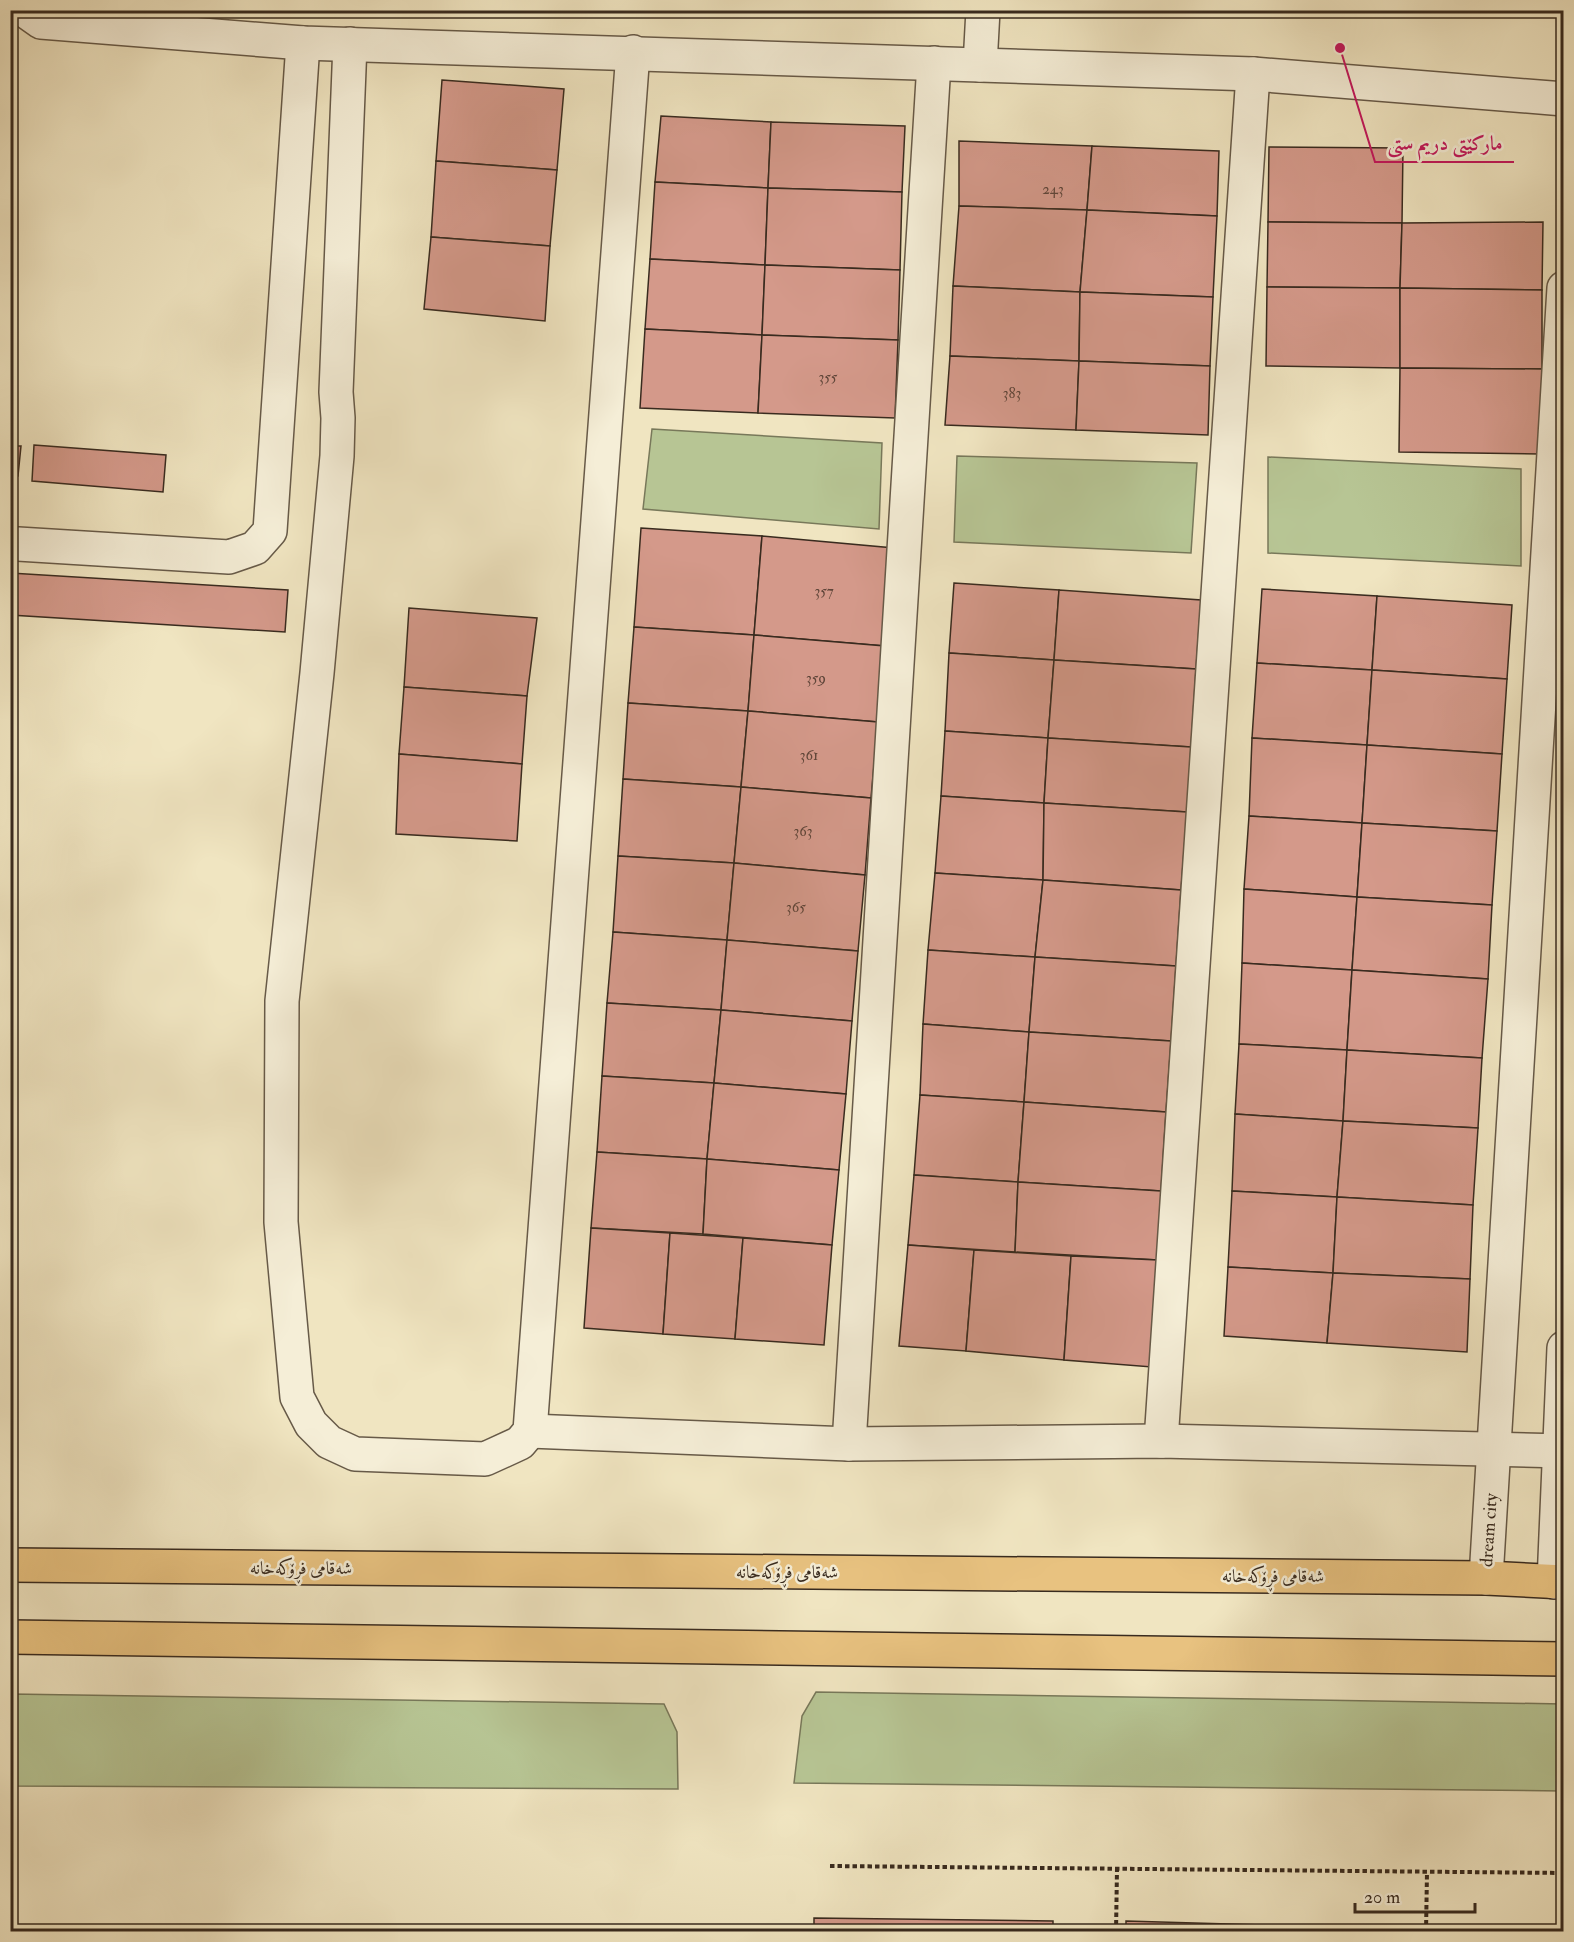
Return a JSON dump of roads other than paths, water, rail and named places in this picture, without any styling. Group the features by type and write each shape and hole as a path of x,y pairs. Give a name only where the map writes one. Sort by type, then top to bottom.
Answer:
{"main road":[{"name":"شەقامی فڕۆکەخانە","path":"10,1565 1486,1578 1559,1582"},
{"path":"10,1637 1563,1659"}],"street":[{"path":"24,10 41,22 303,43 1253,74 1563,99"},
{"path":"980,65 983,10"},
{"path":"18,544 229,557 255,548 270,531 303,43"},
{"path":"350,44 336,392 337,456 317,673 282,1001 281,1222 297,1397 311,1424 329,1442 355,1454 485,1459 520,1443 530,1431 633,52"},
{"path":"849,1444 934,63"},
{"path":"1161,1441 1253,74"},
{"name":"dream city","path":"1486,1578 1563,288"},
{"path":"1559,1582 1563,1348"},
{"path":"530,1431 849,1444 1161,1441 1561,1451"}],"place":[{"name":"مارکێتی دریم ستی","path":"1340,48"}]}
